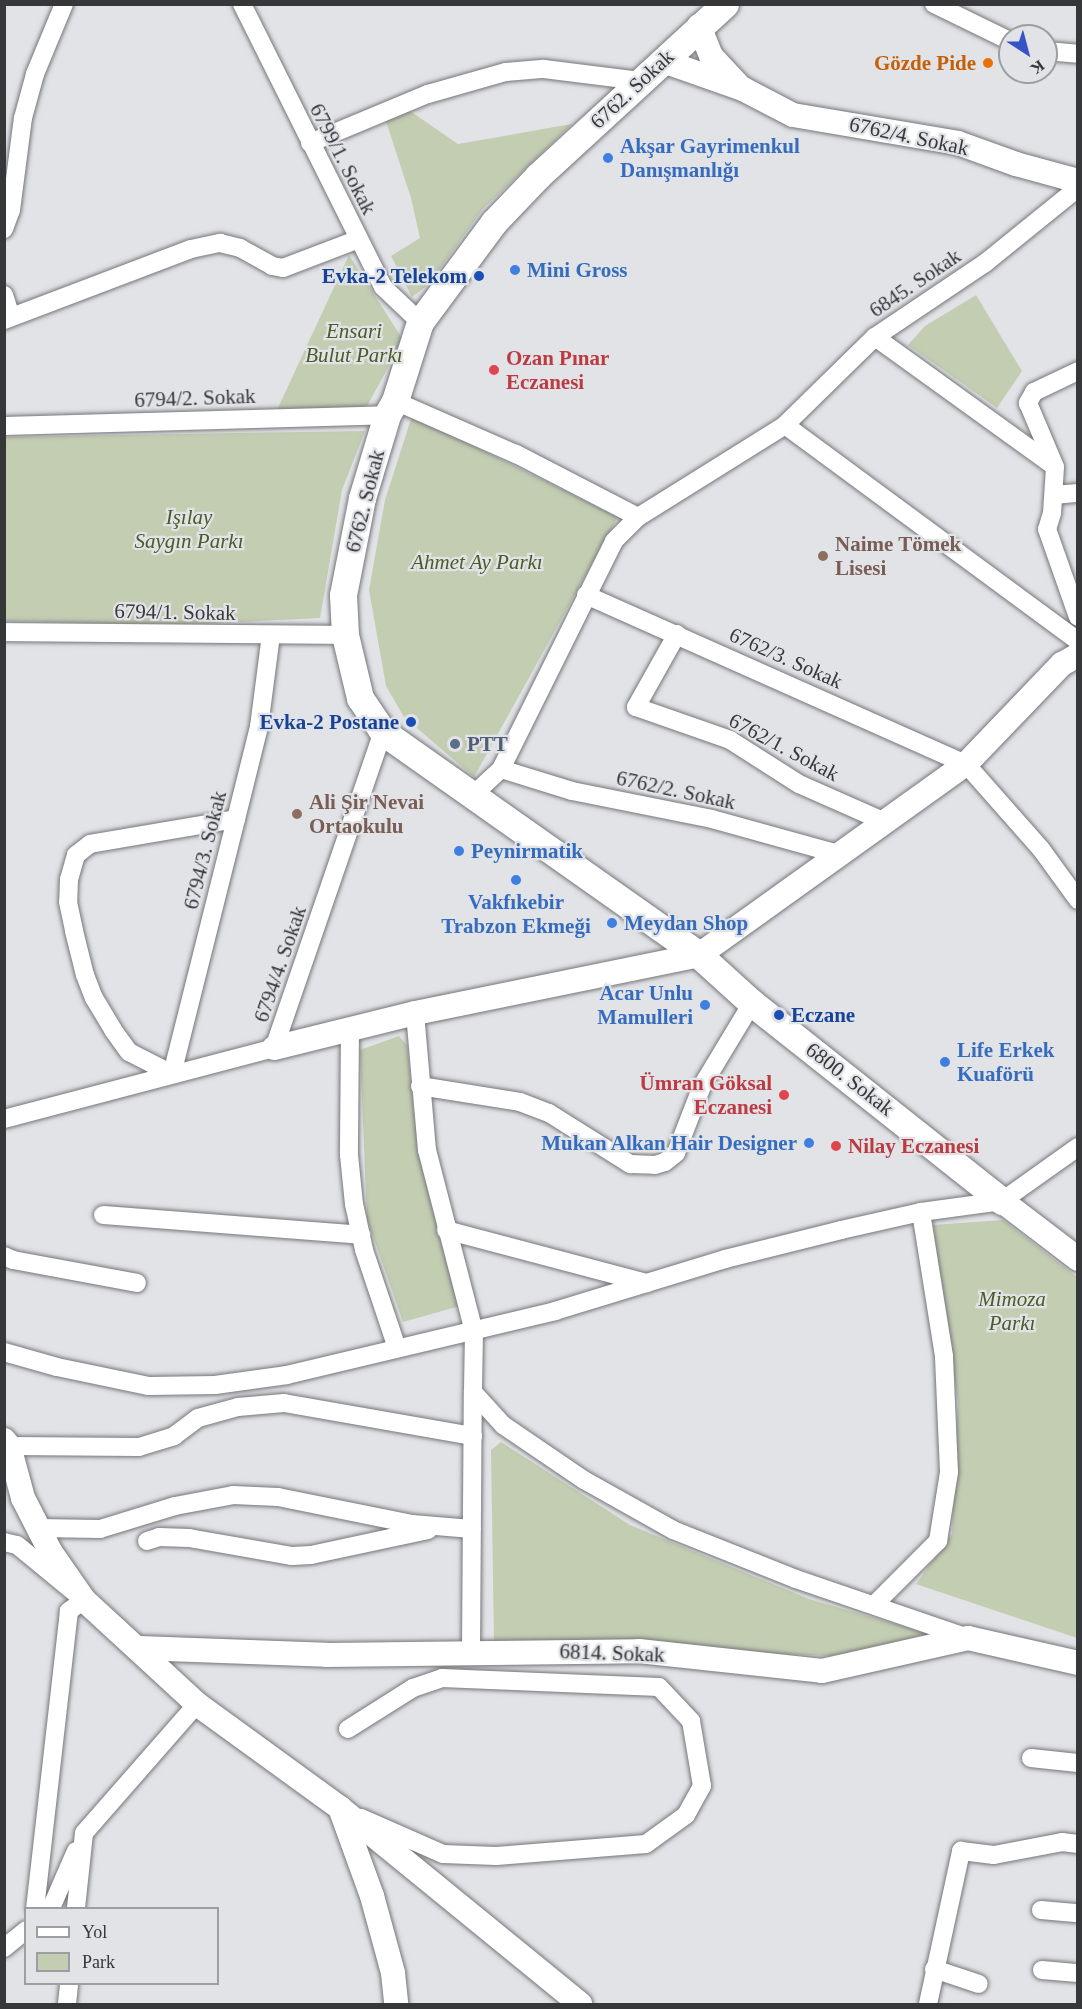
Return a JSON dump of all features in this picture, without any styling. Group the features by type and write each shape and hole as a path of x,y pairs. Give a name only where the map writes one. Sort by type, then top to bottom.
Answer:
{"main road":[{"name":"6762. Sokak","path":"699,955 383,732 360,698 345,635 343,595 362,498 420,322 494,222 538,176 725,4"},
{"name":"6800. Sokak","path":"699,955 752,1003 1002,1201"}],"street":[{"path":"4,229 11,210 23,118 35,74 64,4"},
{"name":"6799/1. Sokak","path":"242,4 383,287 420,322"},
{"path":"934,4 998,35"},
{"name":"6762/4. Sokak","path":"699,26 711,56 743,89"},
{"path":"1058,52 1077,54"},
{"name":"6762/4. Sokak","path":"663,61 743,89 793,115 958,144 1016,164 1077,181"},
{"path":"310,143 428,94 506,72 544,69 640,81"},
{"name":"6845. Sokak","path":"501,769 614,541 638,518 785,425 875,338 985,263 1077,188"},
{"path":"4,295 8,318 191,249 220,243 240,248 272,266 283,268 358,239"},
{"path":"875,338 1055,467"},
{"path":"1077,370 1034,392 1028,403 1055,467 1054,495 1047,530 1077,617"},
{"path":"391,408 516,454 638,518"},
{"name":"6794/2. Sokak","path":"4,426 391,408"},
{"path":"785,425 1077,641"},
{"path":"1054,495 1077,493"},
{"name":"6762/3. Sokak","path":"586,595 966,764"},
{"name":"6794/1. Sokak","path":"4,632 345,635"},
{"name":"6762/1. Sokak","path":"677,634 636,706 730,740 799,784 885,822"},
{"name":"6794/3. Sokak","path":"171,1074 259,727 271,635"},
{"path":"274,1048 415,1013 699,955 842,855 966,764 1062,664 1077,655"},
{"name":"6794/4. Sokak","path":"4,1119 274,1048 383,732"},
{"path":"966,764 1041,849 1077,900"},
{"path":"472,796 501,769"},
{"name":"6762/2. Sokak","path":"501,769 572,791 712,819 842,855"},
{"path":"171,1074 129,1052 94,998 85,975 68,902 69,879 76,855 90,844 236,819"},
{"path":"420,1086 519,1102 549,1113 573,1126 630,1164 655,1165 676,1153 702,1086 752,1003"},
{"path":"415,1013 427,1150 474,1332 471,1651"},
{"path":"350,1029 349,1155 360,1235 397,1348"},
{"path":"4,1352 69,1370 149,1386 215,1385 287,1376 574,1306 736,1256 921,1212 1002,1201 1077,1147"},
{"path":"1002,1201 1077,1259"},
{"path":"874,1605 938,1541 949,1472 944,1356 921,1212"},
{"path":"103,1215 360,1235"},
{"path":"446,1230 647,1282"},
{"path":"4,1256 13,1260 137,1283"},
{"path":"473,1392 503,1425 584,1480 673,1530 796,1579 969,1638"},
{"path":"84,1600 50,1551 23,1498 7,1443 139,1447 174,1436 198,1418 238,1407 284,1403 473,1436"},
{"path":"38,1528 100,1529 175,1506 233,1496 278,1497 412,1524 472,1529"},
{"path":"147,1540 159,1537 189,1538 292,1556 311,1555 444,1526"},
{"path":"4,1542 17,1545 139,1648 197,1704 340,1808 580,2004"},
{"path":"35,1907 69,1611 84,1600"},
{"name":"6814. Sokak","path":"139,1648 326,1655 471,1651 639,1651 822,1671 969,1638 1077,1663"},
{"path":"340,1808 442,1854 496,1856 646,1844 686,1815 702,1786 691,1721 659,1687 442,1678 413,1688 348,1729"},
{"path":"52,1907 84,1833 197,1704"},
{"path":"1031,1758 1077,1763"},
{"path":"340,1808 372,1896 393,1973 396,2004"},
{"path":"76,1907 84,1833"},
{"path":"928,2004 962,1851 994,1855 1062,1842 1077,1844"},
{"path":"1041,1910 1077,1913"},
{"path":"4,1948 24,1932"},
{"path":"934,1969 980,1984"},
{"path":"1042,1970 1077,1972"},
{"path":"67,2004 69,1985"}],"green space":[{"path":"404,107 458,144 572,124 483,209 428,285 412,297 391,256 420,238 411,198 384,115"},
{"name":"Ensari Bulut Parkı","path":"349,255 403,340 366,408 277,410"},
{"path":"976,295 1022,371 997,408 908,345 925,326"},
{"name":"Ahmet Ay Parkı","path":"412,416 618,517 474,777 404,717 386,686 369,590 385,500"},
{"name":"Işılay Saygın Parkı","path":"365,431 342,490 320,618 182,625 5,621 5,437"},
{"path":"399,1036 407,1045 418,1151 460,1306 403,1322 367,1219 360,1050"},
{"name":"Mimoza Parkı","path":"1003,1220 1077,1277 1077,1638 916,1584 952,1534 958,1402 933,1225"},
{"path":"501,1442 630,1525 809,1599 926,1633 872,1649 831,1656 494,1641 491,1450"}],"place":[{"name":"Gözde Pide","path":"988,63"},
{"name":"Akşar Gayrimenkul Danışmanlığı","path":"608,158"},
{"name":"Mini Gross","path":"515,270"},
{"name":"Evka-2 Telekom","path":"479,276"},
{"name":"Ozan Pınar Eczanesi","path":"494,370"},
{"name":"Naime Tömek Lisesi","path":"823,556"},
{"name":"Evka-2 Postane","path":"411,722"},
{"name":"PTT","path":"455,744"},
{"name":"Ali Şir Nevai Ortaokulu","path":"297,814"},
{"name":"Peynirmatik","path":"459,851"},
{"name":"Vakfıkebir Trabzon Ekmeği","path":"516,880"},
{"name":"Meydan Shop","path":"612,923"},
{"name":"Acar Unlu Mamulleri","path":"705,1005"},
{"name":"Eczane","path":"779,1015"},
{"name":"Life Erkek Kuaförü","path":"945,1062"},
{"name":"Ümran Göksal Eczanesi","path":"784,1095"},
{"name":"Mukan Alkan Hair Designer","path":"809,1143"},
{"name":"Nilay Eczanesi","path":"836,1146"}]}
